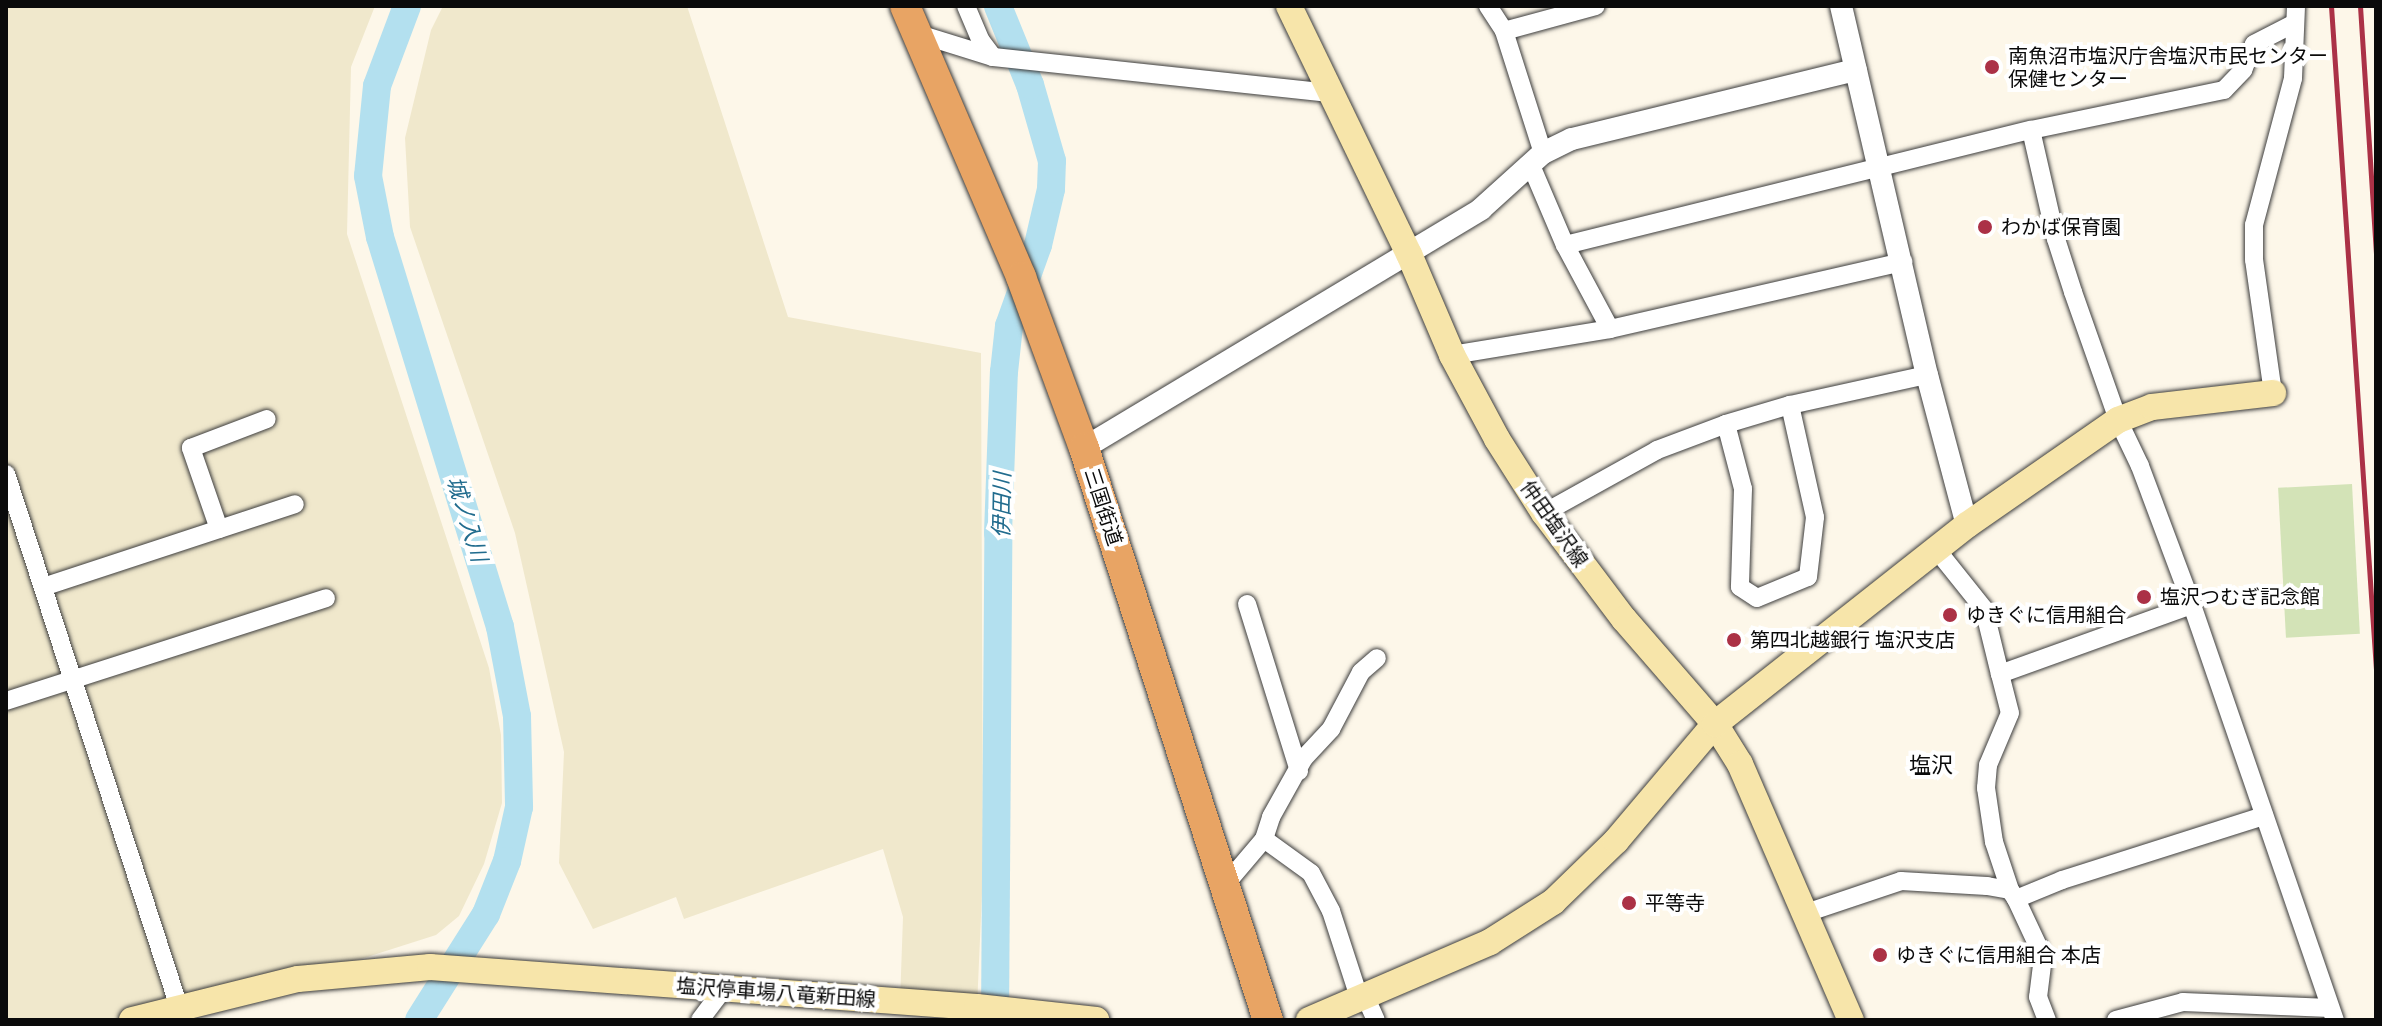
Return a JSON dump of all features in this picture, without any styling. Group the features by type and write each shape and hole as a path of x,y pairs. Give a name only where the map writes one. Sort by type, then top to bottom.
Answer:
{"highway":[{"name":"三国街道","path":"905,6 1021,277 1084,448 1268,1020"}],"main road":[{"name":"仲田塩沢線","path":"1289,6 1409,254 1452,355 1497,439 1544,513 1624,619 1715,724 1740,764 1806,913 1847,1019"},
{"path":"1309,1020 1367,1006 1490,942 1553,902 1616,841 1715,724 1967,525 2118,420 2152,407 2273,393"},
{"name":"塩沢停車場八竜新田線","path":"179,1007 298,979 430,967 504,970 723,990 977,1007 1096,1020"},
{"path":"132,1020 179,1007"}],"street":[{"path":"966,6 981,41 993,57"},
{"path":"1488,6 1504,31 1536,158 1565,245 1610,329"},
{"path":"1504,31 1596,6"},
{"path":"1841,6 1927,375 1967,525"},
{"path":"1565,245 2031,130 2224,90 2243,70 2254,44 2296,15"},
{"path":"2273,393 2254,260 2254,225 2293,78 2296,15"},
{"path":"919,34 993,57 1330,93"},
{"path":"1084,448 1481,209 1536,158 1572,139 1856,70"},
{"path":"2031,130 2056,239 2118,420 2140,466 2192,605 2333,1014 2213,1013 2183,1002 2116,1020"},
{"path":"1452,355 1610,329 1903,262"},
{"path":"1544,513 1657,450 1726,424 1790,405 1927,375"},
{"path":"1726,424 1743,489 1740,587 1757,598 1808,577 1815,517 1790,405"},
{"path":"219,529 191,448 267,419"},
{"path":"6,474 179,1007"},
{"path":"43,587 295,504"},
{"path":"1936,549 1984,609 2010,713 1988,765 1986,788 1994,842 2013,895 2038,946 2042,965 2038,997 2047,1020"},
{"path":"6,701 326,598"},
{"path":"1247,604 1299,771"},
{"path":"2000,674 2192,605"},
{"path":"1225,885 1264,839 1271,817 1304,758 1331,729 1361,672 1377,658"},
{"path":"1806,913 1901,881 1929,881 2013,895 2264,816"},
{"path":"1264,839 1311,873 1331,911 1367,1006"},
{"path":"700,1020 723,990"}],"shaded area":[{"path":"6,6 375,6 351,67 347,234 489,668 501,735 502,803 484,864 459,916 436,935 298,979 132,1020 6,1020"},
{"path":"443,6 687,6 788,317 981,353 983,871 977,1007 900,1002 903,917 883,849 684,919 676,897 593,929 559,863 564,752 515,533 410,227 405,138 431,30"}],"green space":[{"path":"2352,484 2360,634 2286,638 2278,488"}],"waterway":[{"name":"城ノ入川","path":"407,6 377,86 368,176 380,237 500,627 517,716 519,807 507,861 486,914 419,1020"},
{"name":"伊田川","path":"995,1020 998,533 1004,372 1009,326 1038,245 1051,189 1052,161 1030,85 998,6"}],"railway":[{"path":"2331,6 2376,669"},
{"path":"2360,6 2376,255"}],"place":[{"name":"南魚沼市塩沢庁舎塩沢市民センター 保健センター","path":"1992,67"},
{"name":"わかば保育園","path":"1985,227"},
{"name":"塩沢つむぎ記念館","path":"2144,597"},
{"name":"ゆきぐに信用組合","path":"1950,615"},
{"name":"第四北越銀行 塩沢支店","path":"1734,640"},
{"name":"平等寺","path":"1629,903"},
{"name":"ゆきぐに信用組合 本店","path":"1880,955"}],"district":[{"name":"塩沢","path":"1931,766"}]}
